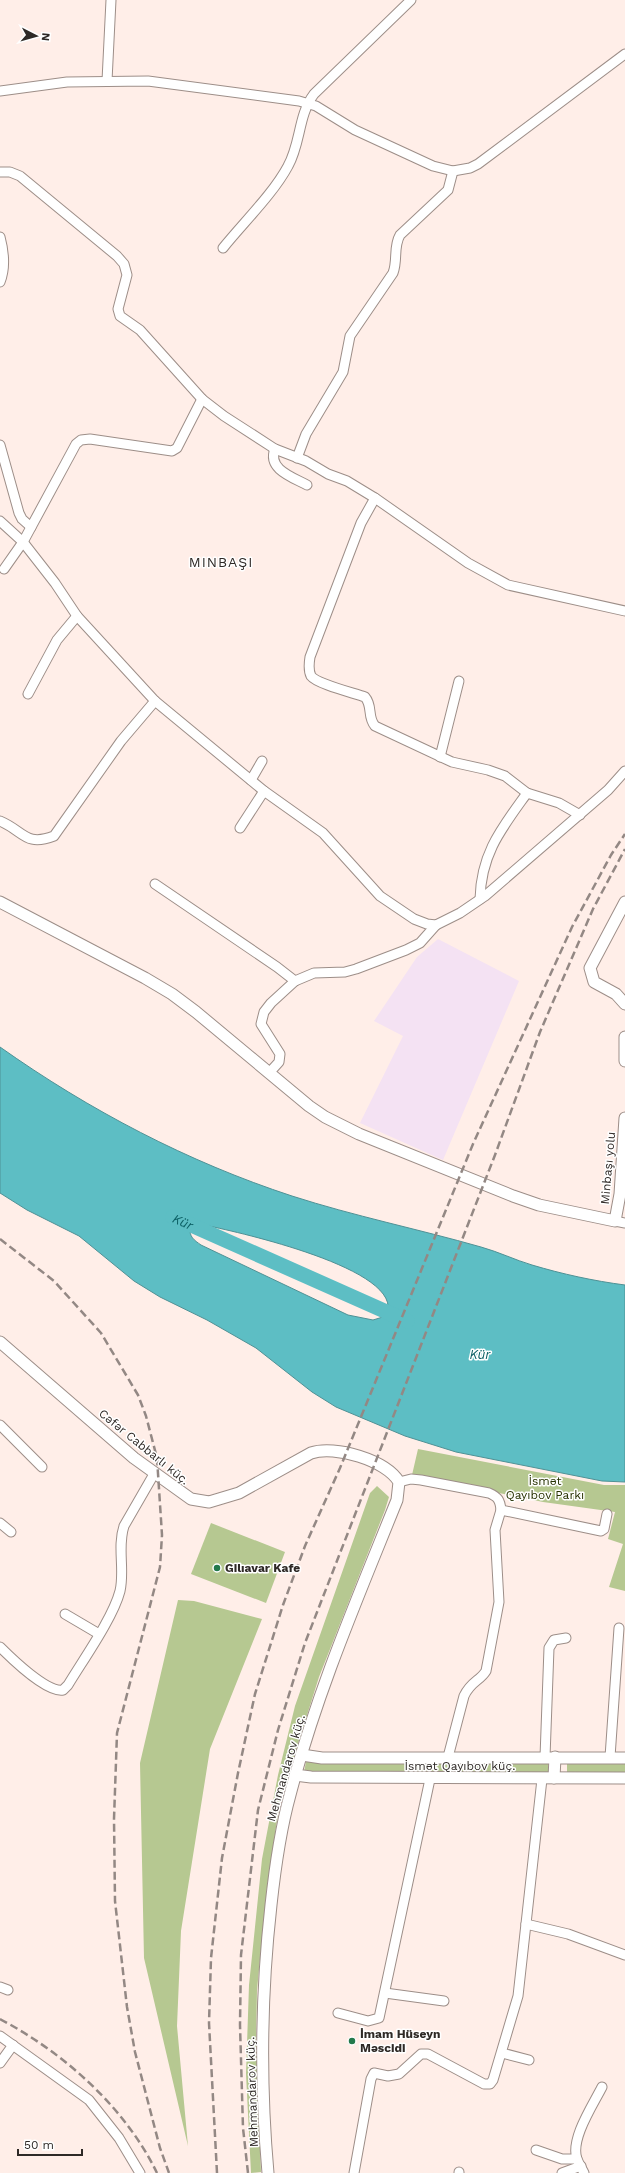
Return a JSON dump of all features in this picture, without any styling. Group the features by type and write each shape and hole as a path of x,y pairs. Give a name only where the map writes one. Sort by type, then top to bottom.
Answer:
{"street":[{"path":"107,81 111,0"},
{"path":"223,248 289,165 296,147 307,103 326,81 411,0"},
{"path":"0,91 67,82 148,81 288,99 316,106 355,130 433,166 454,171 470,168 478,164 625,54"},
{"path":"297,458 306,434 343,372 350,336 393,273 396,265 396,242 400,235 448,190 454,171"},
{"path":"0,172 10,172 20,176 117,256 124,264 127,275 118,309 120,316 140,330 202,399 224,416 275,449 347,481 375,498 468,564 508,584 625,611"},
{"path":"0,236 4,257 4,272 0,282"},
{"path":"4,568 23,542 76,444 81,440 90,439 172,451 177,448 202,399"},
{"path":"0,445 19,513 22,519 31,526"},
{"path":"275,449 272,456 273,463 278,468 307,485"},
{"path":"375,498 361,523 310,657 309,666 312,676 318,681 365,697 368,701 371,721 375,726 452,762 488,770 505,776 527,793 559,803 580,815"},
{"path":"0,521 23,542 55,583 77,616 155,701 264,791 333,842 390,904 414,919 426,924 436,925"},
{"path":"28,694 57,640 77,616"},
{"path":"440,757 459,681"},
{"path":"0,821 27,838 36,841 54,836 120,741 155,701"},
{"path":"251,780 262,761"},
{"path":"269,1073 279,1062 280,1054 261,1024 264,1012 271,1003 295,981 314,973 345,972 356,969 406,950 420,943 436,925 460,913 480,899 580,815 608,790 625,771"},
{"path":"240,828 264,791"},
{"path":"480,899 480,882 486,857 496,835 527,793"},
{"path":"155,884 277,967 295,981"},
{"path":"0,902 138,974 172,994 325,1117 359,1134 540,1205 620,1222"},
{"path":"625,902 590,968 594,982 616,994 625,1004"},
{"path":"625,1037 625,1061"},
{"name":"Minbaşı yolu","path":"620,1222 619,1200 625,1118"},
{"name":"Cəfər Cabbarlı küç.","path":"0,1342 154,1474 190,1499 209,1502 239,1493 312,1452 330,1449 361,1458 389,1470 399,1482"},
{"path":"0,1425 42,1467"},
{"path":"0,1647 22,1667 53,1690 63,1690 68,1685 99,1634 120,1591 122,1579 121,1535 124,1526 154,1474"},
{"path":"399,1482 411,1479 421,1480 489,1493 497,1496 500,1501 501,1510 496,1530 499,1602 486,1671 483,1676 469,1686 464,1696 448,1757"},
{"name":"Mehmandarov küç.","path":"268,2173 262,2054 264,1977 276,1863 285,1814 295,1775 346,1626 397,1500 399,1482"},
{"path":"501,1510 602,1531 604,1529 607,1514"},
{"path":"0,1523 11,1532"},
{"path":"65,1614 99,1634"},
{"path":"610,1757 619,1628"},
{"path":"554,1778 550,1757 550,1648 554,1640 566,1638"},
{"name":"İsmət Qayıbov küç.","path":"302,1755 322,1758 625,1758"},
{"name":"İsmət Qayıbov küç.","path":"295,1775 311,1777 430,1779 625,1778"},
{"path":"338,2012 374,2021 379,2018 430,1779"},
{"path":"354,2173 370,2080 374,2073 388,2076 399,2074 421,2054 428,2054 484,2084 490,2084 502,2054 518,1996 542,1779"},
{"path":"526,1924 568,1934 625,1956"},
{"path":"385,1993 444,2001"},
{"path":"0,2036 88,2100 119,2138 140,2173"},
{"path":"0,2063 13,2045"},
{"path":"502,2054 529,2060"},
{"path":"581,2166 576,2147 582,2124 602,2087"},
{"path":"536,2150 581,2166"},
{"path":"562,2173 581,2166"}],"shaded area":[{"path":"438,939 519,981 443,1160 360,1123 403,1036 374,1021 417,957"}],"green space":[{"name":"İsmət Qayıbov Parkı","path":"418,1449 604,1485 625,1485 625,1591 609,1587 623,1544 608,1539 615,1512 543,1502 412,1475"},
{"path":"377,1486 389,1497 385,1510 319,1677 280,1801 267,1887 257,1990 256,2044 261,2172 251,2173 246,2074 249,1985 262,1859 278,1775 295,1706 370,1493"},
{"path":"211,1523 285,1552 266,1603 191,1574"},
{"path":"178,1600 194,1601 262,1619 210,1749 181,1931 177,2026 188,2146 144,1958 140,1763"},
{"path":"306,1762 548,1764 549,1773 304,1772"},
{"path":"625,1763 625,1773 567,1773 567,1764"}],"water":[{"name":"Kür","path":"0,1047 34,1070 104,1113 177,1151 253,1182 292,1196 339,1210 481,1247 543,1268 590,1279 625,1285 625,1482 602,1481 456,1452 405,1436 336,1407 312,1392 256,1348 207,1320 160,1297 134,1281 79,1236 27,1210 0,1193","holes":["199,1224 278,1243 346,1268 371,1283 386,1299 386,1316 373,1320 348,1315 201,1245 194,1240 190,1233 190,1227"]}],"waterway":[{"name":"Kür","path":"173,1217 407,1321"}],"railway":[{"path":"217,2173 209,2023 211,1958 222,1858 255,1694 283,1605 305,1546 340,1468 473,1144 572,927 611,855 625,834"},
{"path":"248,2173 243,2128 240,2025 241,1955 258,1810 278,1730 305,1643 495,1155 540,1032 593,909 625,849"},
{"path":"0,1239 54,1281 101,1333 138,1395 146,1416 157,1458 162,1535 160,1567 117,1733 114,1819 115,1901 127,2007 135,2052 160,2148 169,2173"},
{"path":"0,2019 47,2048 90,2084 110,2104 128,2126 144,2149 157,2173"}],"place":[{"name":"Gilıavar Kafe","path":"217,1568"},
{"name":"İmam Hüseyn Məscidi","path":"352,2041"}],"district":[{"name":"MINBAŞI","path":"221,562"}]}
